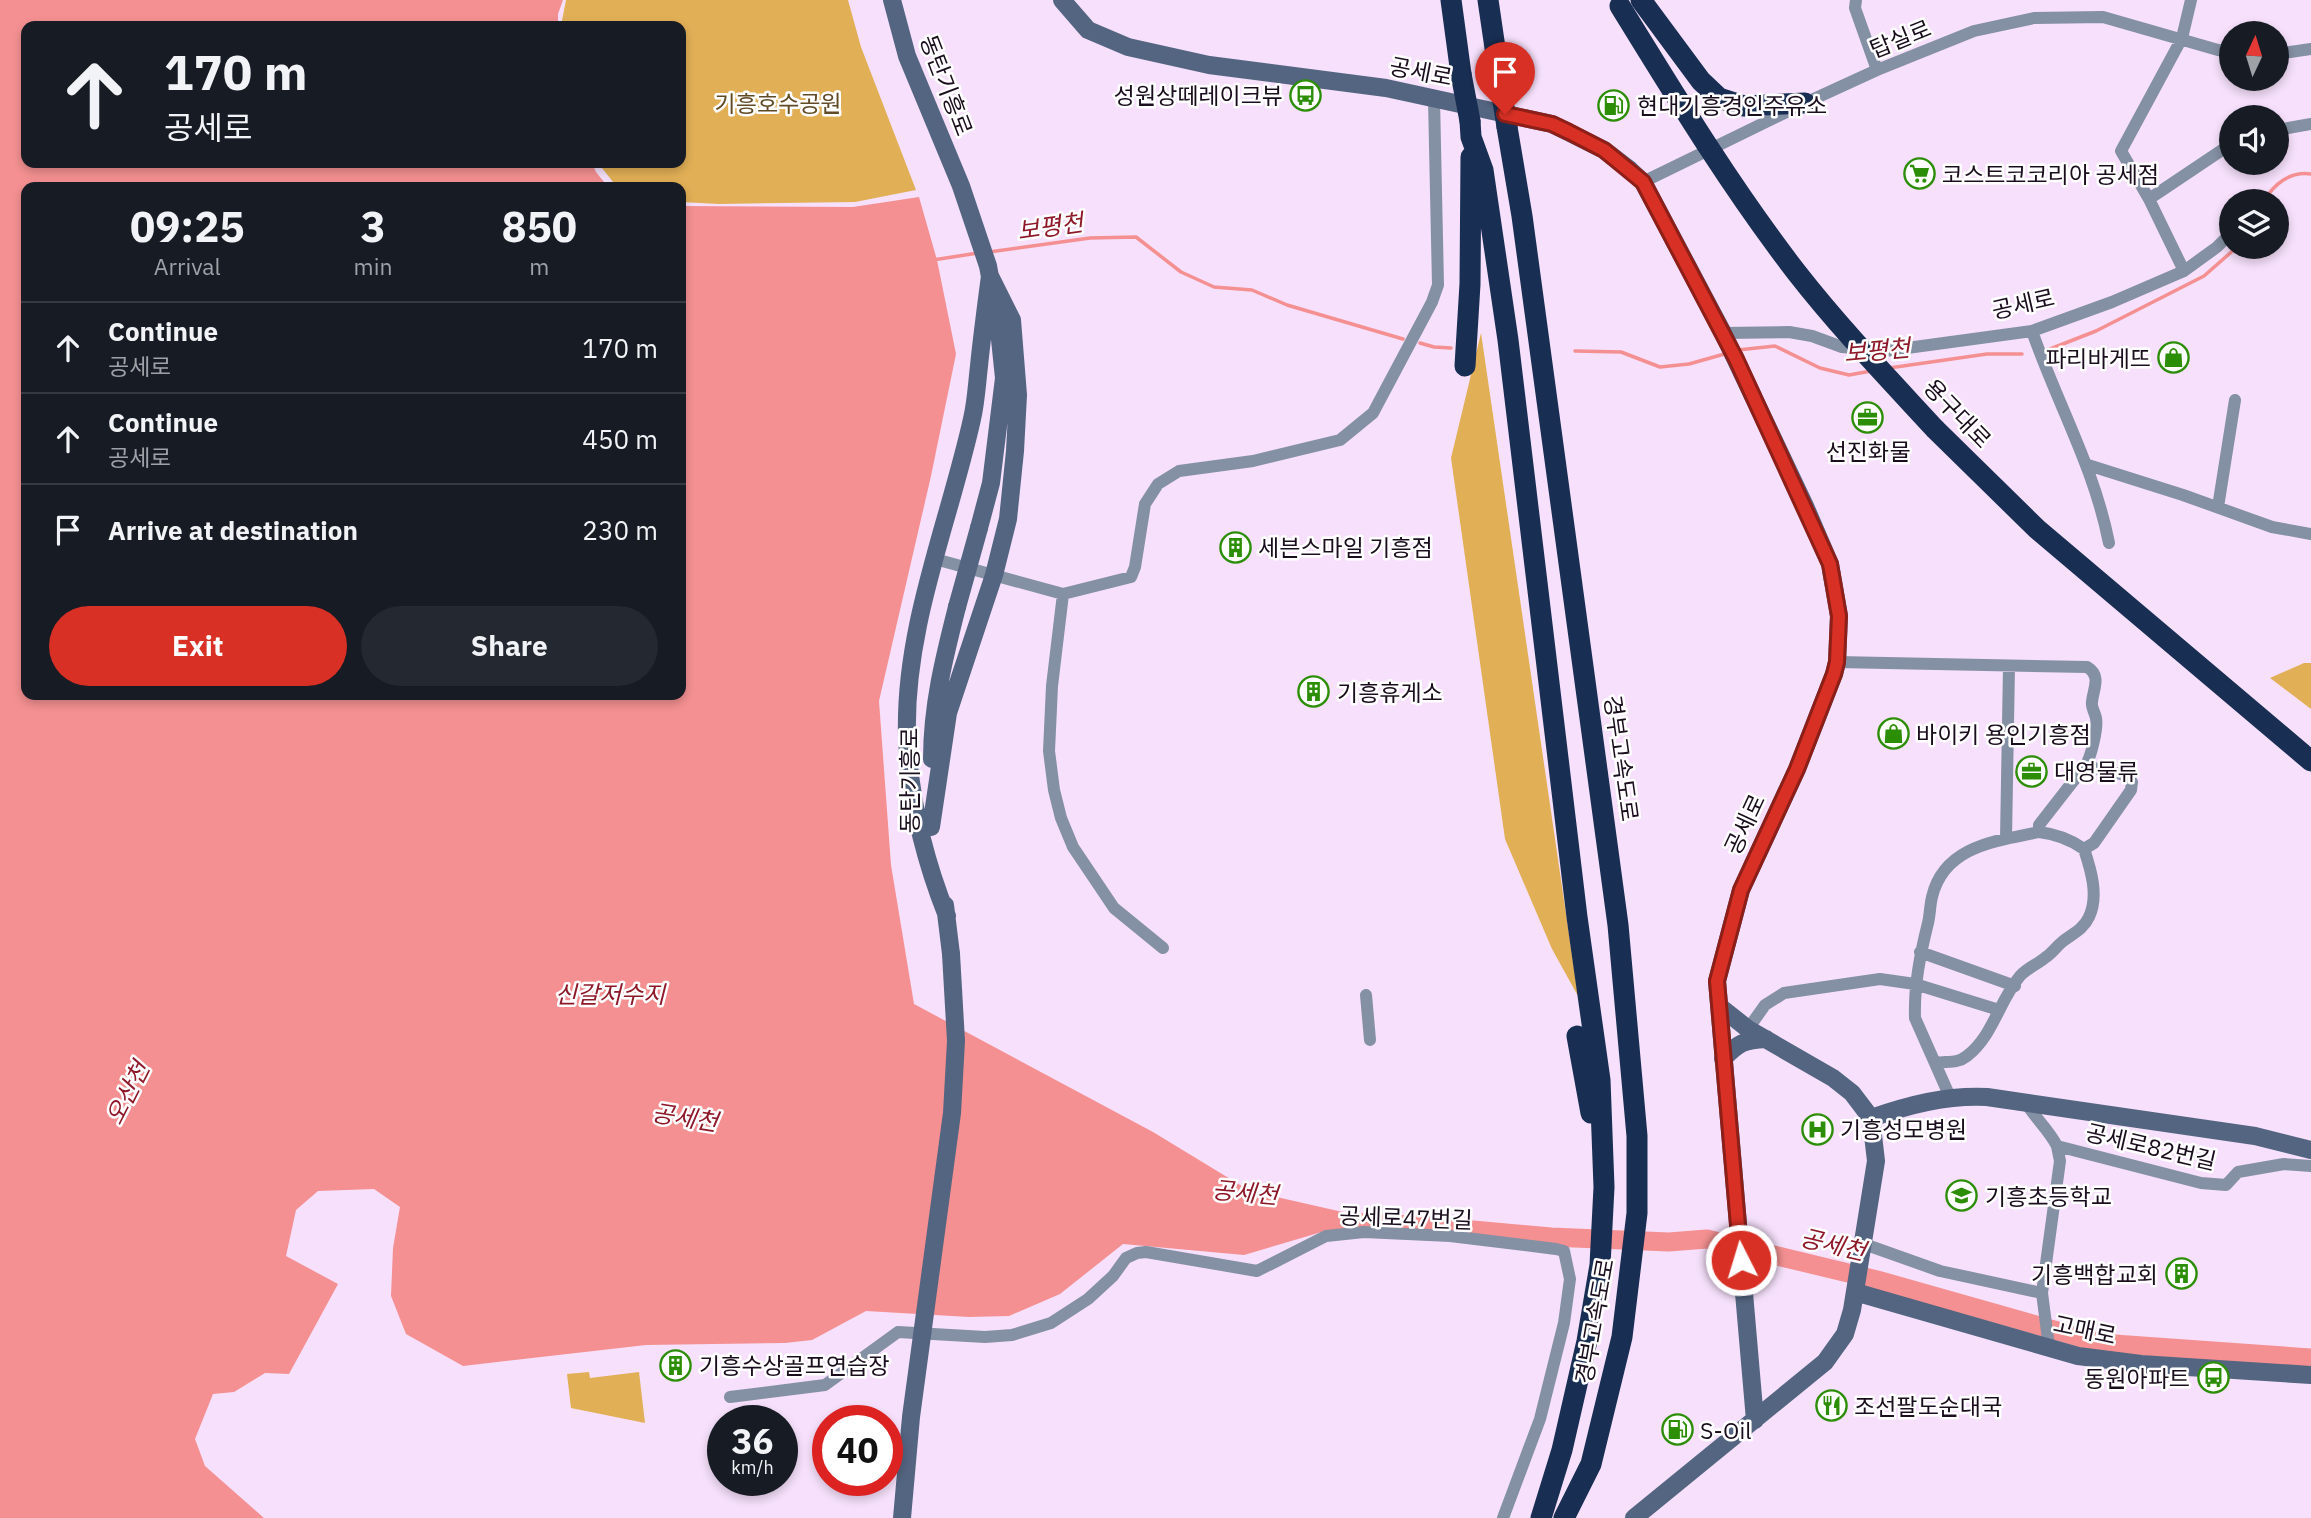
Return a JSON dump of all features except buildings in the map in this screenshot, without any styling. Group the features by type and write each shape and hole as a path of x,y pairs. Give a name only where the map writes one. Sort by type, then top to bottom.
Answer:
{"highway":[{"name":"경부고속도로","path":"1451,0 1470,129 1483,170 1507,340 1600,1080 1604,1187 1600,1265 1587,1342 1566,1437 1541,1518"},
{"name":"경부고속도로","path":"1488,0 1522,216 1618,925 1637,1136 1637,1213 1622,1337 1591,1464 1564,1518"},
{"path":"1626,2 1719,98 1744,106 1805,103"},
{"name":"용구대로","path":"1626,2 1685,112 1773,241 1841,327 1935,429 2037,529 2311,761"},
{"path":"1460,365 1467,337 1470,284 1470,129"},
{"path":"1577,1036 1604,1187"}],"street":[{"name":"동탄기흥로","path":"892,0 907,56 961,186 989,271 998,320 1004,378 991,483 940,672 932,724 931,827 947,916 956,1041 952,1113 912,1406 902,1518"},
{"name":"공세로","path":"1062,0 1088,30 1128,47 1209,65 1386,88 1552,124 1604,150 1643,182 1736,359 1830,564 1839,616 1837,662 1797,769 1741,890 1717,981 1755,1420"},
{"path":"1856,0 1855,8 1877,70"},
{"path":"2184,271 2149,199 2121,151 2182,38 2190,0"},
{"name":"탑실로","path":"1643,182 1877,70 1974,31 2034,18 2103,17 2219,50"},
{"path":"2289,52 2311,49"},
{"path":"935,559 1063,594 1131,577 1145,504 1158,484 1178,471 1253,461 1339,440 1373,413 1432,302 1438,285 1434,99"},
{"path":"2289,128 2311,124"},
{"path":"2149,199 2219,152"},
{"name":"공세로","path":"1724,336 1789,332 1812,336 1842,348 1885,351 2032,331 2112,302 2184,271 2219,245"},
{"path":"947,916 932,877 913,799 907,734 910,683 915,647 935,559 972,417 989,271"},
{"path":"931,827 948,713 994,575 1008,519 1018,395 1012,320 989,271"},
{"path":"2032,331 2041,358 2088,465 2109,543"},
{"path":"2218,508 2235,400"},
{"path":"2088,465 2272,527 2311,534"},
{"path":"1063,594 1052,686 1049,751 1059,808 1073,846 1114,908 1163,947"},
{"path":"1837,662 2087,667 2093,670 2096,690 2091,704 2097,721 2089,760 2039,825 2039,832"},
{"path":"2006,839 2009,666"},
{"path":"2084,849 2094,843 2127,799 2132,782 2125,775 2085,766"},
{"path":"1936,1063 1952,1063 1964,1059 1983,1041 2020,976 2082,928 2090,917 2094,902 2092,872 2084,849 2071,840 2039,832 2006,839 1971,849 1945,868 1931,898 1920,952 1915,984 1915,1018 1950,1097"},
{"path":"1920,952 2015,985"},
{"path":"1748,1028 1765,1005 1784,993 1880,979 1915,984 1999,1010"},
{"path":"1366,995 1370,1040"},
{"path":"1634,1518 1825,1362 1845,1334 1863,1250 1876,1161 1871,1118 1852,1093 1833,1078 1748,1028 1718,1006"},
{"path":"1723,1059 1734,1047 1748,1040 1766,1039"},
{"path":"1871,1118 1923,1101 1950,1097 1987,1097 2255,1136 2311,1150"},
{"path":"2026,1103 2057,1146"},
{"name":"공세로82번길","path":"2049,1348 2042,1293 2060,1161 2057,1146 2201,1183 2226,1185 2238,1172 2284,1164 2311,1166"},
{"name":"공세로47번길","path":"730,1397 824,1385 898,1332 985,1338 1012,1335 1051,1323 1088,1299 1113,1276 1126,1258 1137,1253 1146,1252 1257,1270 1326,1236 1364,1232 1450,1236 1564,1251 1570,1279 1564,1323 1540,1419 1503,1518"},
{"path":"1863,1250 1940,1272 2042,1293"},
{"name":"고매로","path":"1855,1292 2078,1356 2141,1364 2311,1375"}],"green space":[{"name":"기흥호수공원","path":"566,0 848,0 861,47 916,190 855,202 719,204 686,202 686,182 613,182 602,168 686,168 686,21 562,21"},
{"path":"1481,333 1578,996 1552,949 1505,839 1451,458"},
{"path":"2304,663 2311,663 2311,709 2270,678"},
{"path":"589,1372 590,1378 639,1372 645,1423 571,1408 567,1374"}],"water":[{"name":"신갈저수지","path":"0,0 563,0 558,21 21,21 21,168 594,168 604,182 21,182 21,700 686,700 686,206 853,207 919,197 937,260 956,354 879,701 891,865 914,1004 1153,1132 1250,1191 1369,1218 1244,1255 1123,1244 1060,1294 1009,1316 969,1317 866,1311 812,1340 785,1343 646,1345 463,1366 406,1334 391,1296 393,1248 400,1207 374,1189 318,1191 296,1210 286,1256 338,1284 289,1374 265,1373 234,1392 213,1394 195,1439 205,1466 264,1518 0,1518"}],"waterway":[{"name":"보평천","path":"2273,189 2290,177 2311,174"},
{"name":"보평천","path":"989,252 1090,238 1136,237 1181,272 1214,287 1252,290 1287,305 1403,339"},
{"name":"보평천","path":"933,260 978,253"},
{"name":"보평천","path":"2050,349 2096,331 2204,276 2223,259"},
{"name":"보평천","path":"1420,343 1451,348"},
{"name":"보평천","path":"1738,350 1775,346 1820,368 1849,375 1871,371"},
{"name":"보평천","path":"1575,351 1621,352 1660,367 1689,364 1728,353"},
{"name":"보평천","path":"1889,368 1987,354 2022,354"},
{"name":"공세천","path":"1329,1221 1429,1226 1551,1237 1669,1242 1707,1239 1877,1280 2100,1343 2311,1358"}],"place":[{"name":"성원상떼레이크뷰","path":"1306,95"},
{"name":"현대기흥경인주유소","path":"1614,105"},
{"name":"코스트코코리아 공세점","path":"1919,174"},
{"name":"파리바게뜨","path":"2174,358"},
{"name":"선진화물","path":"1868,417"},
{"name":"세븐스마일 기흥점","path":"1235,547"},
{"name":"기흥휴게소","path":"1314,692"},
{"name":"바이키 용인기흥점","path":"1893,734"},
{"name":"대영물류","path":"2031,771"},
{"name":"기흥성모병원","path":"1817,1129"},
{"name":"기흥초등학교","path":"1962,1196"},
{"name":"기흥백합교회","path":"2181,1274"},
{"name":"기흥수상골프연습장","path":"676,1365"},
{"name":"동원아파트","path":"2213,1378"},
{"name":"조선팔도순대국","path":"1831,1406"},
{"name":"S-Oil","path":"1677,1430"}],"route":[{"path":"1505,114 1552,124 1569,132 1604,150 1643,182 1736,359 1830,564 1839,616 1834,674 1797,769 1741,890 1717,981 1741,1260"}],"water label":[{"name":"오산천","path":"127,1093"}]}
